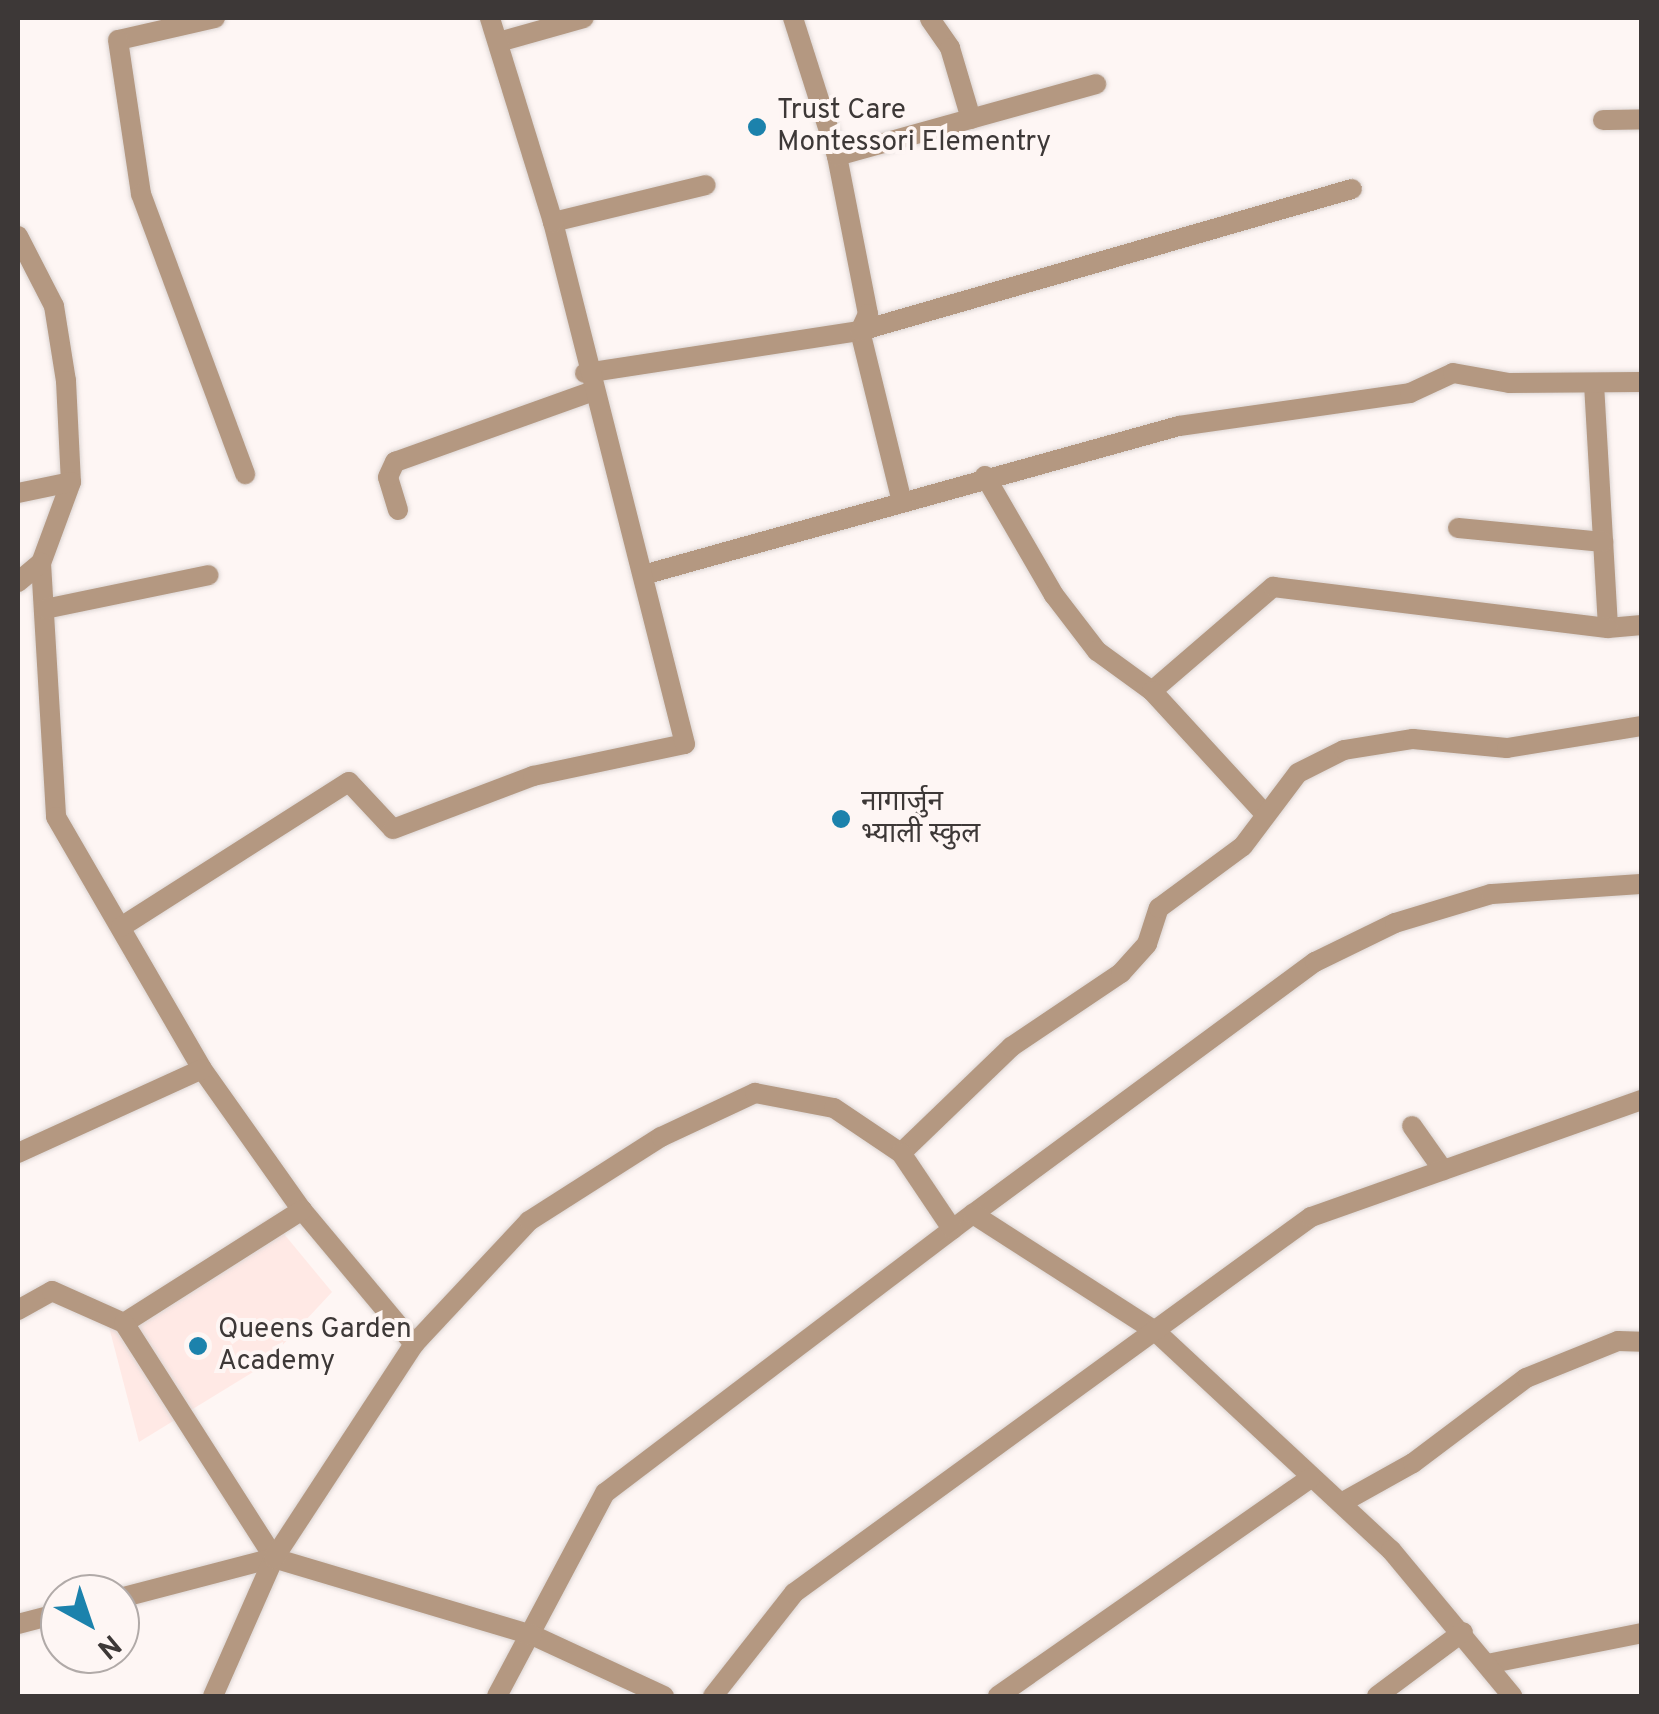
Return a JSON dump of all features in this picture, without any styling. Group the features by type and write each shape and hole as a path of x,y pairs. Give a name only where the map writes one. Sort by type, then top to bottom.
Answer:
{"street":[{"path":"215,18 118,40 141,194 245,474"},
{"path":"121,926 348,782 393,829 533,776 678,751 687,735 588,382 554,222 490,18"},
{"path":"499,42 584,18"},
{"path":"793,18 837,156 868,314 860,331 901,498"},
{"path":"930,20 950,48 971,119"},
{"path":"837,156 1096,84"},
{"path":"1604,120 1642,120"},
{"path":"554,222 706,185"},
{"path":"398,510 388,477 395,462 588,382 860,331 1352,190"},
{"path":"18,236 54,306 71,482 40,563 56,817 202,1068 302,1210 414,1344"},
{"path":"644,575 901,498 1180,426 1410,394 1452,372 1594,384 1642,382"},
{"path":"1594,384 1608,628"},
{"path":"985,476 1054,596 1097,651 1152,691 1264,813"},
{"path":"18,493 71,482"},
{"path":"1458,528 1603,542"},
{"path":"18,582 40,563"},
{"path":"45,609 209,575"},
{"path":"1152,691 1273,587 1608,628 1642,625"},
{"path":"901,1153 1012,1048 1101,992 1148,944 1159,908 1243,846 1264,813 1298,773 1344,750 1413,739 1507,748 1642,726"},
{"path":"497,1696 605,1493 972,1214 1315,962 1379,930 1491,894 1642,884"},
{"path":"18,1153 202,1068"},
{"path":"213,1696 274,1558 414,1344 529,1221 661,1136 755,1092 834,1108 901,1153 952,1229"},
{"path":"713,1696 794,1592 1311,1217 1642,1100"},
{"path":"1412,1126 1444,1170"},
{"path":"124,1323 302,1210"},
{"path":"972,1214 1154,1330 1312,1478 1343,1502 1463,1632 1512,1696"},
{"path":"18,1310 52,1291 124,1323 274,1558"},
{"path":"1343,1502 1413,1462 1526,1378 1618,1341 1642,1342"},
{"path":"998,1696 1312,1478"},
{"path":"140,1593 274,1558 532,1635 664,1696"},
{"path":"1377,1696 1463,1632"},
{"path":"1488,1664 1642,1633"}],"shaded area":[{"name":"Queens Garden Academy","path":"270,1217 332,1292 263,1366 139,1442 109,1327"}],"place":[{"name":"Trust Care Montessori Elementry","path":"757,127"},
{"name":"नागार्जुन भ्याली स्कुल","path":"841,819"},
{"name":"Queens Garden Academy","path":"198,1346"}]}
